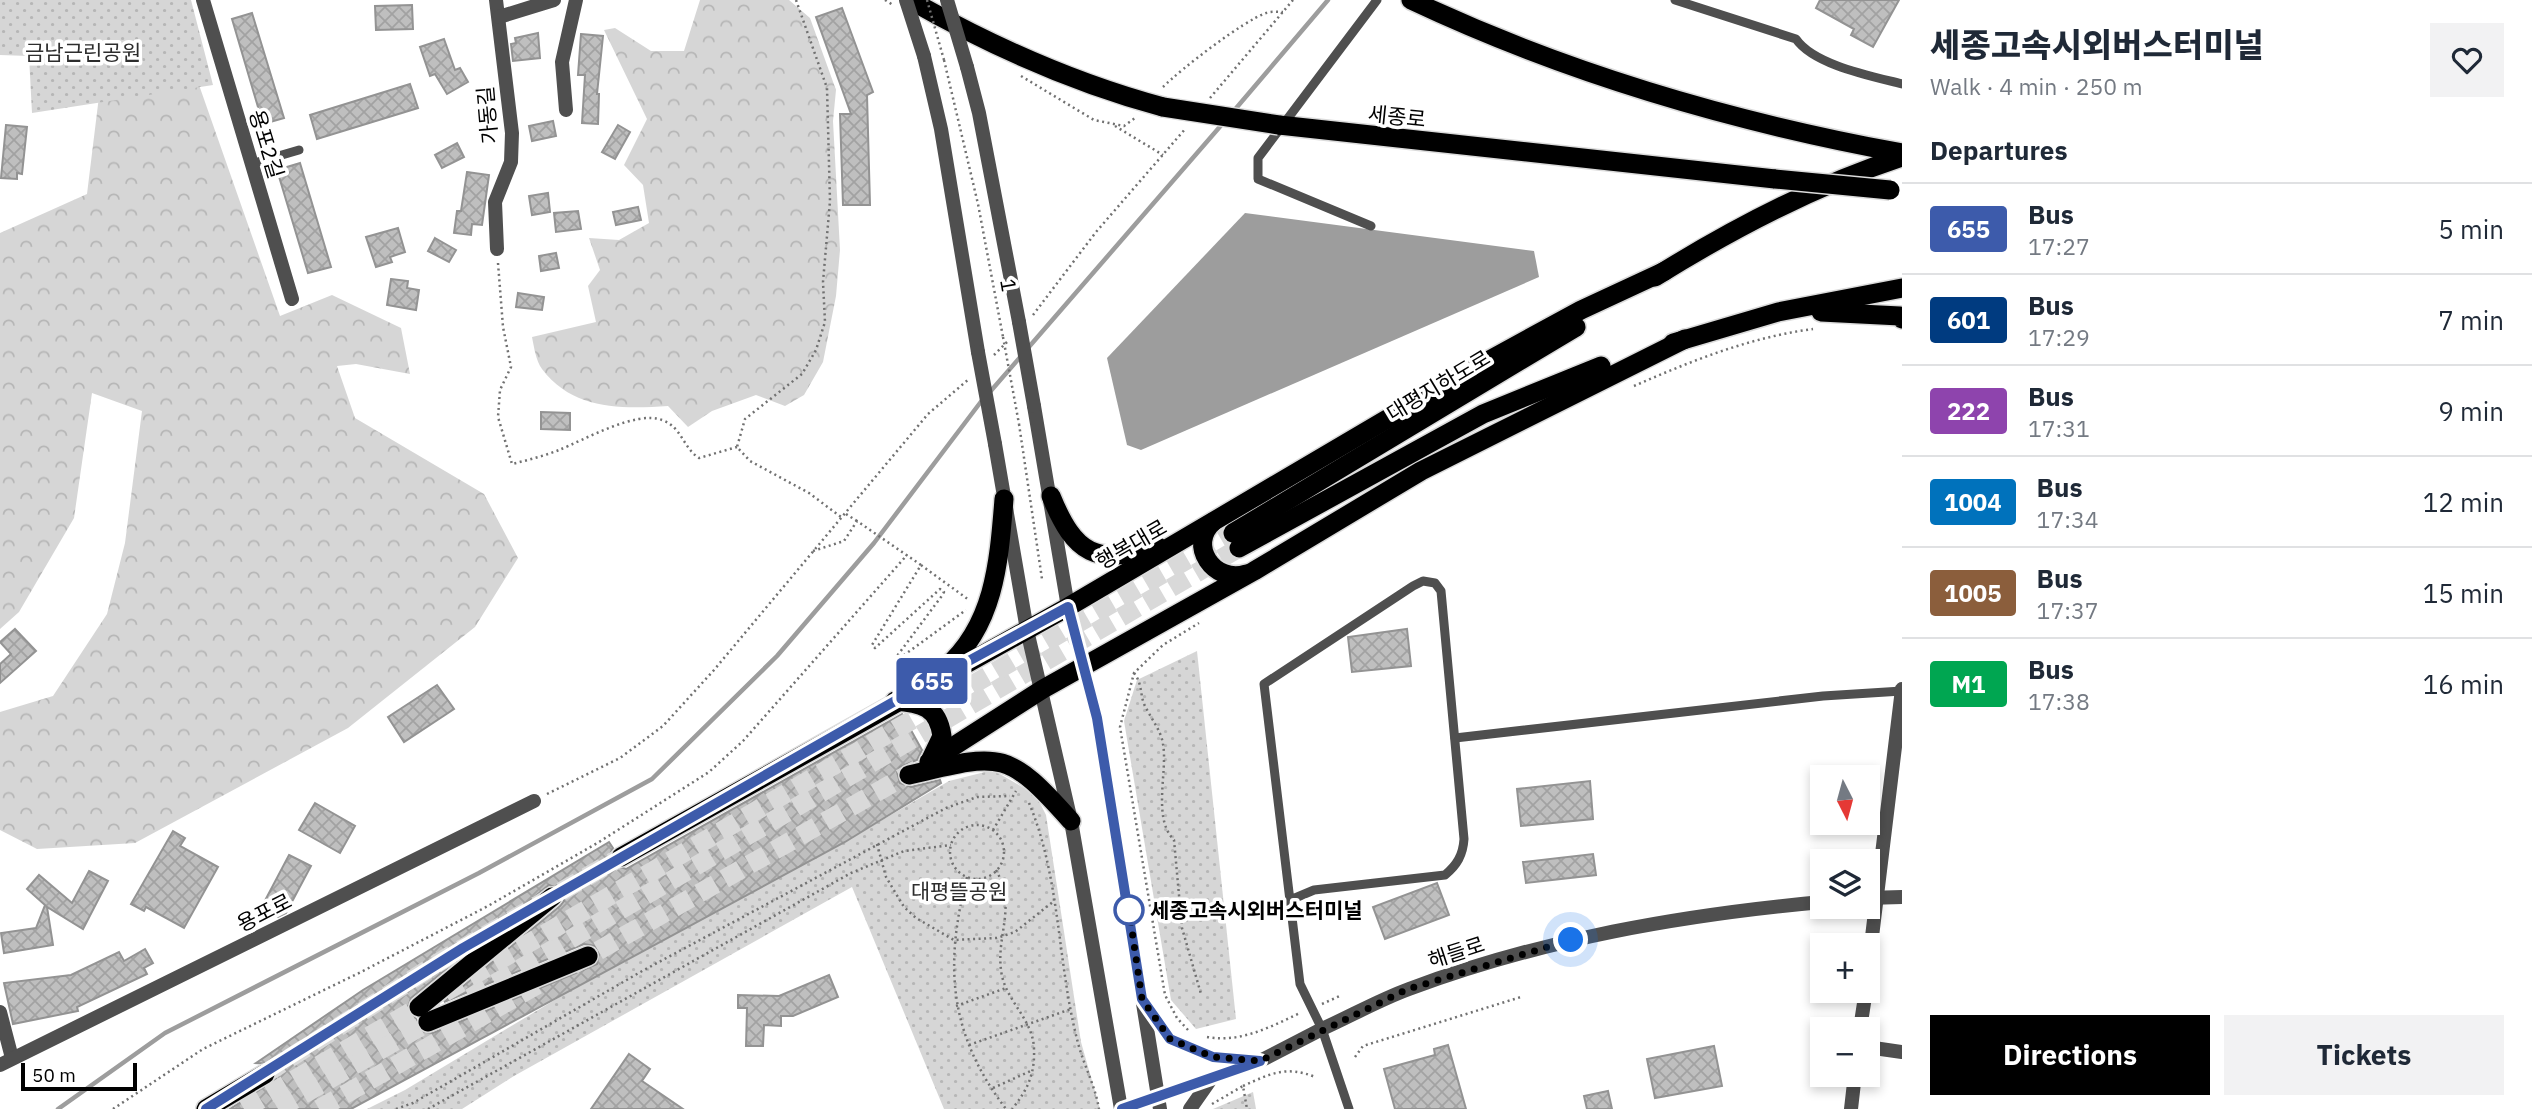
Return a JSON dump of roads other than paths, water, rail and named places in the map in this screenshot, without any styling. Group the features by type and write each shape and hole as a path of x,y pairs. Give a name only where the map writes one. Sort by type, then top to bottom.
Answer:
{"highway":[{"name":"세종로","path":"908,0 1029,61 1078,81 1163,107 1279,125 1896,191"},
{"path":"1411,0 1561,65 1655,95 1902,155"},
{"path":"1665,271 1792,202 1859,171 1902,155"},
{"name":"행복대로","path":"621,858 895,701 1068,607 1462,374 1581,310 1665,271"},
{"name":"대평지하도로","path":"1665,271 1236,540 1483,414 1600,366 1685,339"},
{"path":"895,701 921,703 936,714 942,736 929,762 1043,689 1254,571 1422,471 1685,339 1778,312 1902,288"},
{"path":"1778,312 1842,312 1900,316 1902,319"},
{"path":"1051,496 1062,524 1087,551 1110,556 1138,553 1195,533"},
{"path":"929,683 954,660 990,604 1000,553 1004,499"},
{"path":"1217,519 1205,529 1203,551 1208,562 1224,575 1235,577 1254,571"},
{"path":"909,775 954,764 993,760 1007,762 1041,787 1071,821"},
{"path":"552,897 424,1014 588,956"},
{"path":"206,1109 265,1074"}],"street":[{"name":"용포2길","path":"203,0 292,299"},
{"name":"가동길","path":"496,0 512,133 511,162 495,202 497,249"},
{"path":"499,17 554,0"},
{"path":"566,110 562,62 576,0"},
{"path":"908,0 941,128 1027,630 1043,689 1071,821 1121,1109"},
{"path":"947,0 979,113 1021,325 1068,607 1085,666 1122,862 1159,1104"},
{"path":"1880,852 1899,731 1902,690"},
{"name":"용포로","path":"0,1012 6,1061 534,801"},
{"path":"1880,897 1902,897"},
{"name":"해들로","path":"1121,1109 1159,1104 1211,1079 1260,1061 1408,989 1593,934 1667,919 1810,903"},
{"path":"1142,999 1170,1039 1213,1057 1260,1061"},
{"path":"1880,1048 1902,1052"},
{"path":"1189,1109 1211,1079"},
{"path":"1851,1109 1854,1087"}],"lane":[{"path":"1371,226 1258,180 1258,158 1279,125 1377,0"},
{"path":"1675,0 1796,39 1805,51 1866,75 1902,84"},
{"path":"251,164 299,150"},
{"path":"1291,904 1295,898 1314,890 1440,876 1454,866 1463,852 1441,591 1435,583 1423,581 1413,586 1264,684 1300,984 1322,1029 1349,1109"},
{"path":"1455,738 1824,696 1902,690"}],"waterway":[{"path":"1232,113 1328,0"},
{"path":"1028,348 1224,122"},
{"path":"989,393 1022,355"},
{"path":"58,1109 165,1033 479,873 652,779 777,656 874,543 983,399"}],"tunnel":[{"path":"244,1109 1233,533"},
{"path":"470,998 1239,548"},
{"path":"573,965 921,767"},
{"path":"265,1074 441,961 621,857"},
{"path":"319,1109 544,981"},
{"path":"278,1109 441,1015"}],"place":[{"name":"세종고속시외버스터미널","path":"1129,910"}],"park label":[{"name":"금남근린공원","path":"83,52"},
{"name":"대평뜰공원","path":"959,891"}]}
